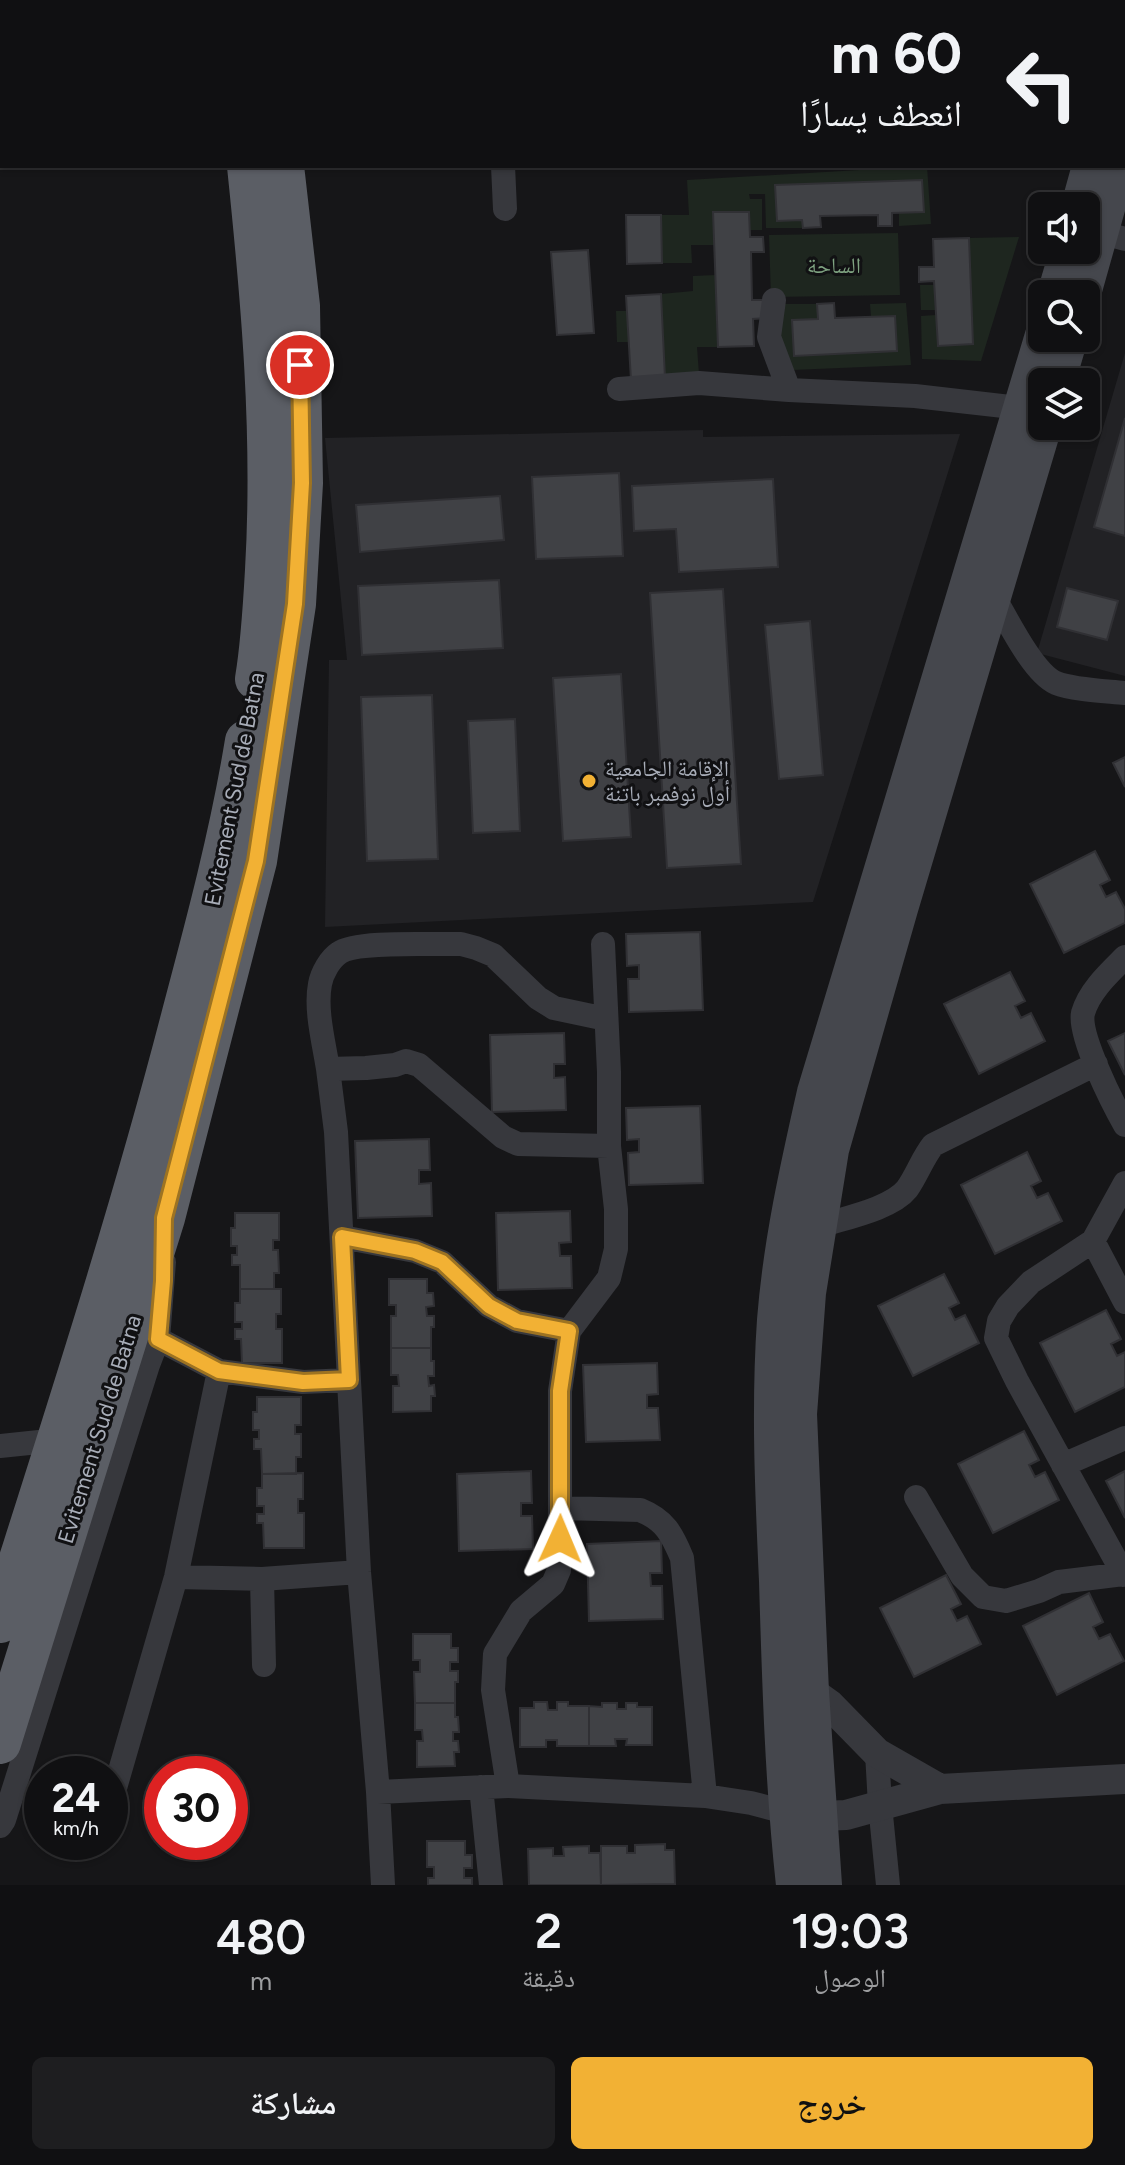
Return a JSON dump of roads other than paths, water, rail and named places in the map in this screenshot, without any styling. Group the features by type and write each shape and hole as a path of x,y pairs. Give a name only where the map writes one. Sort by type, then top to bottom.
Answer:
{"highway":[{"name":"Evitement Sud de Batna","path":"0,1622 131,1205 206,927 242,766 261,647 268,535 269,436 263,316 248,168"},
{"name":"Evitement Sud de Batna","path":"0,1743 164,1218 256,861 295,604 302,483 300,320 283,168"}],"main road":[{"path":"1082,192 1088,168"},
{"path":"1089,280 1120,168"},
{"path":"793,1885 785,1812 770,1417 775,1317 792,1192 814,1092 1028,429"},
{"path":"825,1885 812,1692 800,1414 809,1293 832,1150 994,597 1028,436"}],"street":[{"path":"503,168 505,209"},
{"path":"774,300 769,337 789,390"},
{"path":"619,389 699,383 910,395 1028,416"},
{"path":"994,597 1030,657 1041,672 1056,683 1125,693"},
{"path":"383,1885 359,1572 336,1132 320,1011 320,983 328,964 340,951 357,946 461,944 493,955 538,998 554,1008 606,1019"},
{"path":"508,1786 493,1690 495,1654 521,1611 553,1584 559,1570 560,1391 569,1331 609,1278 616,1249 616,1209 609,1146 603,944"},
{"path":"1125,957 1102,981 1083,1013 1084,1032 1125,1125"},
{"path":"328,1069 366,1068 406,1061 419,1065 503,1137 518,1144 609,1146"},
{"path":"820,1226 884,1205 901,1196 933,1145 1096,1064"},
{"path":"916,1497 962,1576 983,1597 1006,1601 1059,1582 1124,1574 996,1338 999,1321 1008,1306 1031,1282 1093,1241 1125,1183"},
{"path":"0,1826 158,1339 164,1218"},
{"path":"342,1237 415,1251 442,1262 489,1306 517,1321 569,1331"},
{"path":"1093,1241 1125,1302"},
{"path":"158,1339 219,1371 303,1382 349,1380"},
{"path":"124,1756 176,1577 219,1371"},
{"path":"1063,1465 1125,1438"},
{"path":"0,1446 58,1440"},
{"path":"560,1508 640,1510 663,1523 674,1539 682,1558 705,1796"},
{"path":"176,1577 262,1579 359,1572"},
{"path":"262,1579 264,1665"},
{"path":"779,1682 812,1692 830,1705 877,1753 940,1789"},
{"path":"877,1753 888,1885"},
{"path":"378,1792 508,1786 705,1796 821,1816 846,1815 940,1789 1125,1779"},
{"path":"481,1787 491,1885"}],"place":[{"name":"الإقامة الجامعية أول نوفمبر باتنة","path":"589,781"}],"park label":[{"name":"الساحة","path":"834,265"}]}
